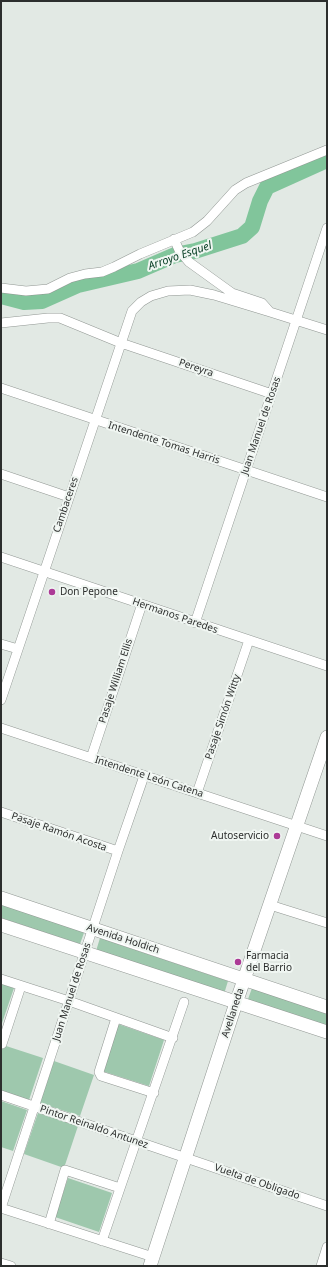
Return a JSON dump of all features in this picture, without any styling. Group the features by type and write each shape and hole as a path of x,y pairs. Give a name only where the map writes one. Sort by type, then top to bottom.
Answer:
{"street":[{"path":"1,288 26,291 48,289 70,278 102,272 174,239 193,232 207,221 235,190 246,183 327,150"},
{"name":"Juan Manuel de Rosas","path":"195,622 327,228"},
{"path":"174,239 179,250 189,262 232,293 262,303 270,312 327,330"},
{"name":"Cambaceres","path":"1,700 94,420 132,311 140,302 151,296 168,291 190,290 214,295 270,312"},
{"name":"Pereyra","path":"1,323 60,318 121,343 272,394"},
{"name":"Intendente Tomas Harris","path":"1,388 327,497"},
{"path":"1,474 69,496"},
{"name":"Hermanos Paredes","path":"1,557 327,666"},
{"name":"Pasaje William Ellis","path":"91,758 142,604"},
{"name":"Pasaje Simón Witty","path":"197,793 249,640"},
{"path":"1,644 18,649"},
{"name":"Intendente León Catena","path":"1,728 327,836"},
{"name":"Avellaneda","path":"152,1262 236,1002 297,826 325,752 327,737"},
{"name":"Juan Manuel de Rosas","path":"1,1208 144,776"},
{"name":"Pasaje Ramón Acosta","path":"1,812 118,852"},
{"name":"Avenida Holdich","path":"1,898 327,1007"},
{"path":"270,905 327,923"},
{"path":"1,925 327,1032"},
{"path":"1,979 69,1001 173,1038"},
{"path":"1,1043 2,1044 21,986"},
{"path":"102,1241 135,1141 154,1093 173,1038 184,1002"},
{"path":"116,1018 99,1072 101,1076 154,1093"},
{"name":"Pintor Reinaldo Antunez","path":"1,1095 186,1158"},
{"name":"Vuelta de Obligado","path":"186,1158 327,1206"},
{"path":"49,1224 65,1170 120,1188"},
{"path":"1,1208 102,1241 152,1262"},
{"path":"321,1266 327,1247"},
{"path":"1,1262 11,1266"}],"green space":[{"path":"1,902 85,930 80,944 1,918"},
{"path":"100,938 228,981 224,994 96,951"},
{"path":"1,983 14,988 1,1026"},
{"path":"252,988 327,1013 327,1029 247,1002"},
{"path":"118,1024 164,1040 149,1086 102,1071"},
{"path":"3,1045 43,1058 29,1100 1,1091 1,1051"},
{"path":"54,1061 94,1075 80,1116 40,1103"},
{"path":"1,1101 27,1110 13,1151 1,1147"},
{"path":"38,1113 78,1126 64,1168 24,1154"},
{"path":"68,1178 112,1193 99,1232 55,1217"}],"waterway":[{"name":"Arroyo Esquel","path":"1,296 24,302 42,301 78,285 138,271 175,255 195,251 242,236 252,227 260,201 267,187 327,160"}],"place":[{"name":"Don Pepone","path":"52,592"},
{"name":"Autoservicio","path":"277,836"},
{"name":"Farmacia del Barrio","path":"238,962"}]}
